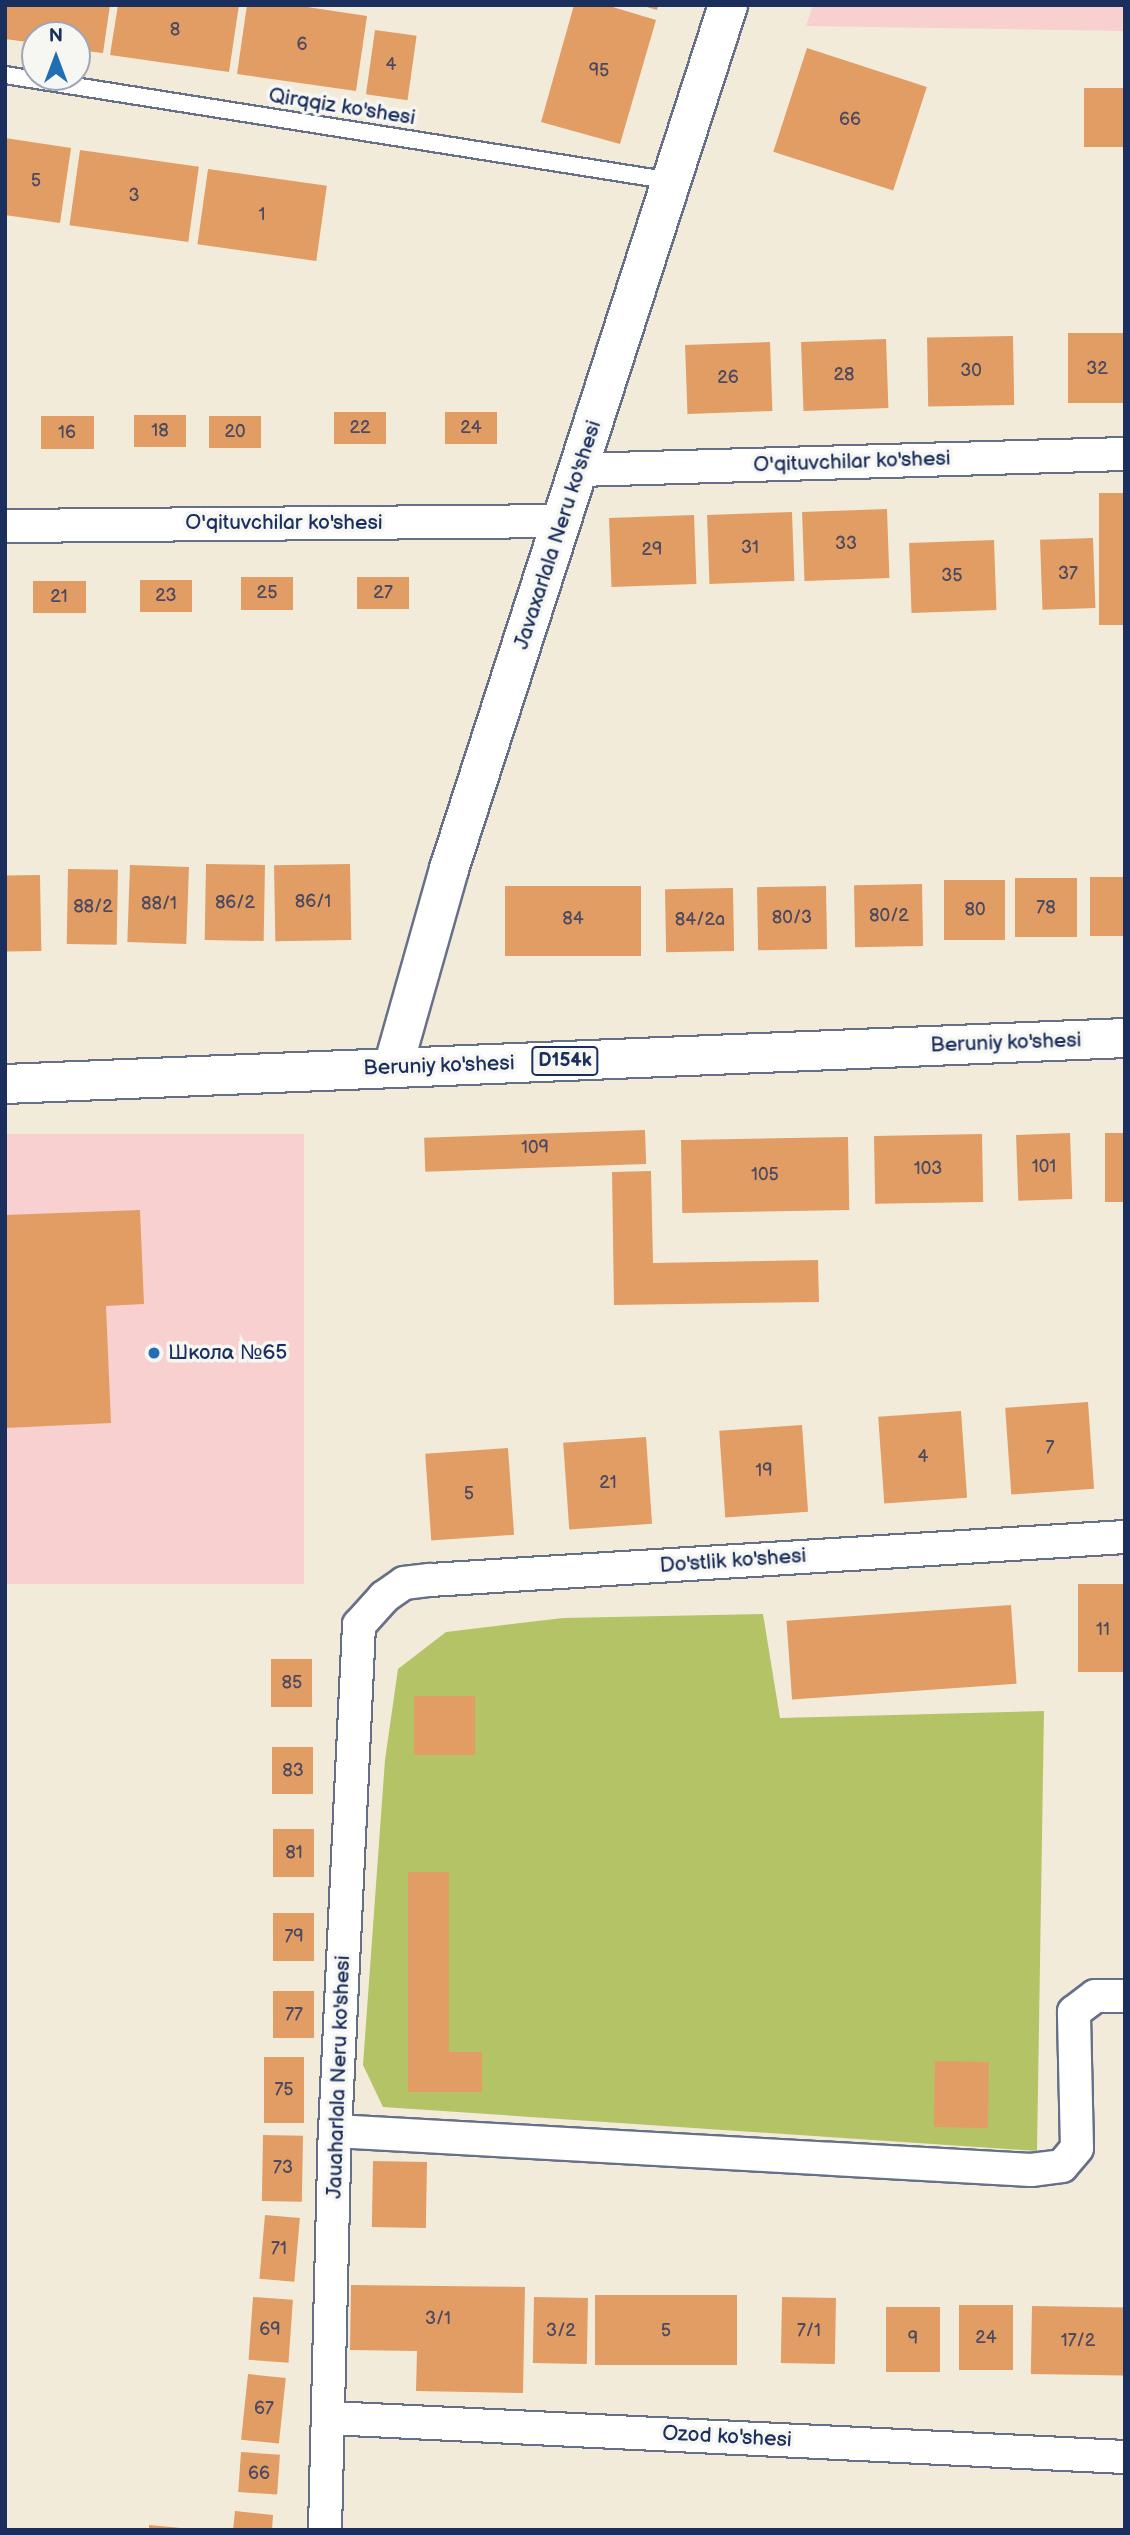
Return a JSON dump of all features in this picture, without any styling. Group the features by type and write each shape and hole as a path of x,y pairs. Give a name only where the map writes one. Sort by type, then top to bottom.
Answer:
{"street":[{"name":"Javaxarlala Neru ko'shesi","path":"393,1067 449,869 728,5"},
{"name":"O'qituvchilar ko'shesi","path":"579,470 1125,454"},
{"name":"O'qituvchilar ko'shesi","path":"5,526 562,521"},
{"name":"Beruniy ko'shesi","path":"5,1084 1125,1038"},
{"name":"Do'stlik ko'shesi","path":"359,1625 384,1597 404,1583 430,1580 1125,1537"},
{"name":"Jauaharlala Neru ko'shesi","path":"325,2530 330,2418 335,2131 359,1625"},
{"path":"335,2131 1031,2170 1062,2166 1077,2148 1074,2012 1095,1996 1125,1996"},
{"name":"Ozod ko'shesi","path":"330,2418 1125,2457"}],"lane":[{"name":"Qirqqiz ko'shesi","path":"5,75 673,181"}],"shaded area":[{"path":"813,5 1125,5 1125,31 806,26"},
{"name":"Школа №65","path":"5,1134 304,1134 304,1584 5,1584"}],"green space":[{"path":"763,1614 780,1718 1044,1711 1037,2151 383,2107 363,2065 385,1760 398,1669 446,1632 563,1618"}],"building":[{"path":"5,5 110,5 103,53 91,52 91,21 21,21 21,41 5,39"},
{"path":"118,5 239,5 229,72 110,55"},
{"path":"247,5 294,5 367,16 356,91 237,74"},
{"path":"574,5 606,5 656,20 620,144 541,122"},
{"path":"640,5 658,5 657,10"},
{"path":"375,30 417,36 408,100 366,94"},
{"path":"807,48 927,87 893,191 773,152"},
{"path":"1084,88 1125,88 1125,147 1084,147"},
{"path":"5,138 71,148 60,223 5,215"},
{"path":"80,150 199,167 188,242 69,225"},
{"path":"208,169 327,186 316,261 197,244"},
{"path":"1068,333 1125,333 1125,403 1068,403"},
{"path":"1013,336 1014,405 928,406 927,338"},
{"path":"886,339 888,408 803,411 801,342"},
{"path":"770,342 772,411 687,414 685,345"},
{"path":"334,412 386,412 386,444 334,444"},
{"path":"445,412 497,412 497,444 445,444"},
{"path":"134,415 186,415 186,447 134,447"},
{"path":"41,416 94,416 94,449 41,449"},
{"path":"209,416 261,416 261,448 209,448"},
{"path":"1099,493 1125,493 1125,625 1099,625"},
{"path":"887,509 889,578 804,581 802,512"},
{"path":"792,512 794,581 709,584 707,515"},
{"path":"694,515 696,584 611,587 609,518"},
{"path":"1093,538 1095,608 1042,610 1040,540"},
{"path":"994,540 996,610 911,613 909,543"},
{"path":"241,577 293,577 293,610 241,610"},
{"path":"357,577 409,577 409,609 357,609"},
{"path":"140,580 192,580 192,612 140,612"},
{"path":"33,581 86,581 86,613 33,613"},
{"path":"206,864 265,865 264,941 205,940"},
{"path":"350,864 351,940 275,941 274,865"},
{"path":"130,865 189,867 186,944 127,942"},
{"path":"68,869 118,870 117,945 67,944"},
{"path":"40,875 41,951 6,952 5,876"},
{"path":"1090,877 1125,877 1125,936 1090,936"},
{"path":"1015,878 1077,878 1077,937 1015,937"},
{"path":"944,880 1005,880 1005,940 944,940"},
{"path":"922,884 923,946 855,947 854,885"},
{"path":"505,886 641,886 641,956 505,956"},
{"path":"826,886 827,949 758,950 757,887"},
{"path":"733,888 734,951 666,952 665,889"},
{"path":"645,1130 646,1164 425,1172 424,1138"},
{"path":"1070,1133 1072,1199 1018,1201 1016,1135"},
{"path":"1105,1133 1125,1133 1125,1202 1105,1202"},
{"path":"982,1134 983,1202 875,1204 874,1136"},
{"path":"848,1137 849,1210 682,1213 681,1140"},
{"path":"651,1171 653,1263 818,1260 819,1302 614,1305 612,1172"},
{"path":"140,1210 144,1304 106,1306 111,1423 5,1428 5,1215"},
{"path":"1088,1402 1094,1489 1011,1495 1005,1408"},
{"path":"961,1411 967,1498 884,1504 878,1417"},
{"path":"802,1425 808,1512 725,1518 719,1431"},
{"path":"646,1437 652,1524 569,1530 563,1443"},
{"path":"508,1448 514,1535 431,1541 425,1454"},
{"path":"1078,1584 1125,1584 1125,1672 1078,1672"},
{"path":"1011,1605 1017,1684 792,1700 787,1621"},
{"path":"271,1659 312,1659 312,1707 271,1707"},
{"path":"414,1696 475,1696 475,1755 414,1755"},
{"path":"272,1747 313,1747 313,1794 272,1794"},
{"path":"273,1829 314,1829 314,1877 273,1877"},
{"path":"408,1872 449,1872 449,2052 482,2052 482,2092 408,2092"},
{"path":"273,1913 314,1913 314,1961 273,1961"},
{"path":"273,1991 314,1991 314,2038 273,2038"},
{"path":"264,2057 304,2057 304,2123 264,2123"},
{"path":"935,2061 989,2062 988,2128 934,2127"},
{"path":"263,2135 303,2136 302,2202 262,2201"},
{"path":"373,2161 427,2162 426,2228 372,2227"},
{"path":"265,2215 300,2218 294,2282 259,2279"},
{"path":"351,2285 525,2287 523,2393 416,2391 417,2351 350,2350"},
{"path":"595,2295 737,2295 737,2365 595,2365"},
{"path":"253,2297 293,2300 289,2363 249,2360"},
{"path":"534,2297 588,2298 587,2364 533,2363"},
{"path":"782,2297 836,2298 835,2364 781,2363"},
{"path":"959,2305 1013,2305 1013,2370 959,2370"},
{"path":"1032,2306 1125,2308 1124,2376 1031,2374"},
{"path":"886,2307 940,2307 940,2372 886,2372"},
{"path":"248,2374 286,2378 279,2444 241,2440"},
{"path":"241,2452 280,2455 277,2495 238,2492"},
{"path":"235,2511 273,2515 272,2530 233,2530"},
{"path":"149,2525 181,2528 181,2530 149,2530"}],"place":[{"name":"Школа №65","path":"154,1353"}]}
